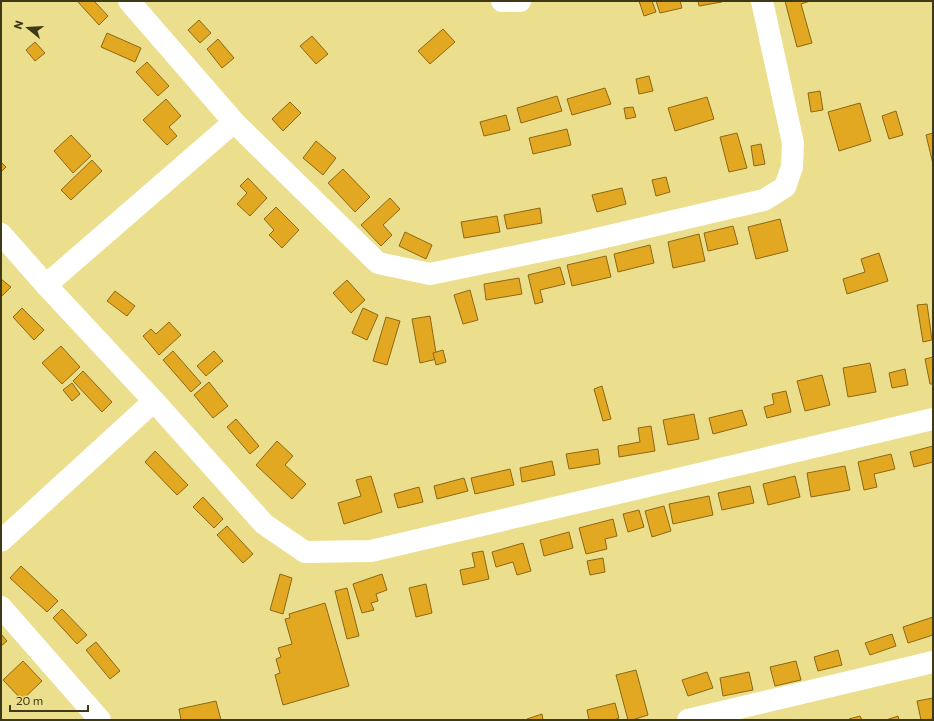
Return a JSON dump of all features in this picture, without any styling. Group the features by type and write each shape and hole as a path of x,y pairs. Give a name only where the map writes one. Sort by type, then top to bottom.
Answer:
{"street":[{"path":"129,1 234,122 378,263 430,274 575,244 764,200 785,187 792,167 793,143 762,1"},
{"path":"502,1 520,1"},
{"path":"46,285 234,122"},
{"path":"1,234 264,524 306,552 371,551 933,419"},
{"path":"1,541 154,401"},
{"path":"1,607 100,720"},
{"path":"688,720 933,662"}],"building":[{"path":"94,1 108,16 99,25 78,2"},
{"path":"639,1 652,1 656,12 644,16"},
{"path":"656,1 680,1 682,8 660,13"},
{"path":"698,1 722,1 722,2 699,6"},
{"path":"785,1 810,1 801,4 812,43 797,47"},
{"path":"199,20 211,33 200,43 188,30"},
{"path":"443,29 455,42 430,64 418,51"},
{"path":"107,33 141,48 135,62 101,47"},
{"path":"312,36 328,54 316,64 300,46"},
{"path":"218,39 234,58 222,68 207,49"},
{"path":"35,42 45,53 35,61 26,50"},
{"path":"147,62 169,86 158,96 136,72"},
{"path":"649,76 653,91 639,94 636,79"},
{"path":"605,88 611,104 572,115 567,99"},
{"path":"820,91 823,110 811,112 808,93"},
{"path":"557,96 562,111 521,123 517,108"},
{"path":"707,97 714,119 675,131 668,108"},
{"path":"166,99 181,116 169,127 177,136 167,145 143,120"},
{"path":"290,102 301,113 283,131 272,119"},
{"path":"860,103 871,141 839,151 828,112"},
{"path":"633,107 636,117 626,119 624,108"},
{"path":"896,111 903,135 889,139 882,116"},
{"path":"506,115 510,130 484,136 480,122"},
{"path":"567,129 571,145 533,154 529,138"},
{"path":"737,133 747,168 729,172 720,137"},
{"path":"933,133 933,164 926,135"},
{"path":"71,135 91,156 73,173 54,151"},
{"path":"316,141 336,158 323,175 303,158"},
{"path":"761,144 765,164 754,166 751,146"},
{"path":"92,160 102,171 71,200 61,190"},
{"path":"1,162 6,167 1,172"},
{"path":"343,169 370,197 355,212 328,183"},
{"path":"666,177 670,192 656,196 652,180"},
{"path":"248,178 267,198 250,216 237,204 247,193 240,186"},
{"path":"622,188 626,204 597,212 592,195"},
{"path":"390,198 400,209 383,225 392,235 381,246 361,225"},
{"path":"276,207 299,230 282,248 269,235 274,230 264,219"},
{"path":"540,208 542,223 507,229 504,215"},
{"path":"497,216 500,232 464,238 461,222"},
{"path":"780,219 788,251 756,259 748,227"},
{"path":"733,226 738,244 708,251 704,233"},
{"path":"405,232 432,245 426,259 399,246"},
{"path":"699,234 705,261 673,268 668,242"},
{"path":"650,245 654,263 618,272 614,254"},
{"path":"879,253 888,281 847,294 843,279 865,272 861,259"},
{"path":"606,256 611,277 572,286 567,265"},
{"path":"560,267 565,284 540,290 543,302 535,304 528,275"},
{"path":"519,278 522,294 486,300 484,284"},
{"path":"1,279 11,287 1,297"},
{"path":"347,280 365,300 351,313 333,293"},
{"path":"470,290 478,320 463,324 454,295"},
{"path":"115,291 135,306 127,316 107,301"},
{"path":"927,304 932,340 923,342 917,305"},
{"path":"22,308 44,330 34,340 13,317"},
{"path":"363,308 378,315 367,340 352,333"},
{"path":"430,316 437,359 420,363 412,319"},
{"path":"386,317 400,321 387,365 373,361"},
{"path":"169,322 181,335 159,355 143,336 151,329 156,334"},
{"path":"61,346 80,367 62,384 42,363"},
{"path":"443,350 446,362 436,365 433,353"},
{"path":"173,351 201,383 191,392 163,360"},
{"path":"214,351 223,361 206,376 197,366"},
{"path":"933,357 933,384 930,384 925,359"},
{"path":"870,363 876,392 848,397 843,368"},
{"path":"905,369 908,385 892,388 889,373"},
{"path":"83,371 112,402 102,412 73,381"},
{"path":"822,375 830,405 805,411 797,381"},
{"path":"209,382 228,406 213,418 194,395"},
{"path":"72,383 80,394 72,401 63,390"},
{"path":"602,386 611,419 603,421 594,389"},
{"path":"786,391 791,412 767,418 764,407 774,404 772,394"},
{"path":"742,410 747,425 713,434 709,418"},
{"path":"694,414 699,439 668,445 663,420"},
{"path":"236,419 259,446 250,454 227,427"},
{"path":"651,426 655,451 619,457 618,446 640,442 638,428"},
{"path":"277,441 293,456 285,465 306,484 292,499 256,465"},
{"path":"933,446 933,462 914,467 910,452"},
{"path":"598,449 600,464 569,469 566,454"},
{"path":"155,451 188,485 177,495 145,462"},
{"path":"891,454 895,469 874,474 877,487 864,490 858,462"},
{"path":"552,461 555,475 522,482 520,468"},
{"path":"845,466 850,490 811,497 807,473"},
{"path":"510,469 514,485 475,494 471,478"},
{"path":"371,476 382,512 344,524 338,503 361,496 356,480"},
{"path":"795,476 800,497 768,505 763,484"},
{"path":"464,478 468,491 437,499 434,486"},
{"path":"750,486 754,503 722,510 718,493"},
{"path":"419,487 423,502 398,508 394,494"},
{"path":"709,496 713,515 673,524 669,504"},
{"path":"203,497 223,519 214,528 193,507"},
{"path":"664,506 671,531 652,537 645,511"},
{"path":"639,510 644,527 628,532 623,514"},
{"path":"613,519 617,536 605,539 607,549 586,554 579,528"},
{"path":"227,526 253,554 243,563 217,535"},
{"path":"569,532 573,548 544,556 540,540"},
{"path":"523,543 531,571 517,575 513,562 496,567 492,552"},
{"path":"483,551 489,579 463,585 460,570 475,567 472,553"},
{"path":"603,558 605,572 590,575 587,561"},
{"path":"21,566 58,601 47,612 10,578"},
{"path":"280,574 292,578 283,614 270,610"},
{"path":"382,574 387,590 376,594 378,601 371,603 374,610 362,613 353,584"},
{"path":"426,584 432,613 416,617 409,588"},
{"path":"347,588 359,636 347,639 335,591"},
{"path":"325,603 349,686 283,705 275,675 280,673 276,659 281,657 278,648 292,644 285,619 290,618 289,614"},
{"path":"62,609 87,635 77,644 53,618"},
{"path":"933,617 933,635 908,643 903,627"},
{"path":"1,634 7,641 1,646"},
{"path":"892,634 896,646 870,655 865,643"},
{"path":"96,642 120,671 110,679 86,650"},
{"path":"838,650 842,665 818,671 814,657"},
{"path":"23,661 42,681 22,700 3,680"},
{"path":"796,661 801,680 775,686 770,667"},
{"path":"636,670 648,715 628,720 616,675"},
{"path":"707,672 713,688 688,696 682,680"},
{"path":"749,672 753,690 723,696 720,678"},
{"path":"933,698 933,719 921,720 917,701"},
{"path":"216,701 221,720 181,720 179,709"},
{"path":"615,703 619,718 614,720 589,720 587,710"},
{"path":"542,714 543,720 527,719"},
{"path":"860,716 862,720 849,719"},
{"path":"898,716 899,720 886,720"}]}
